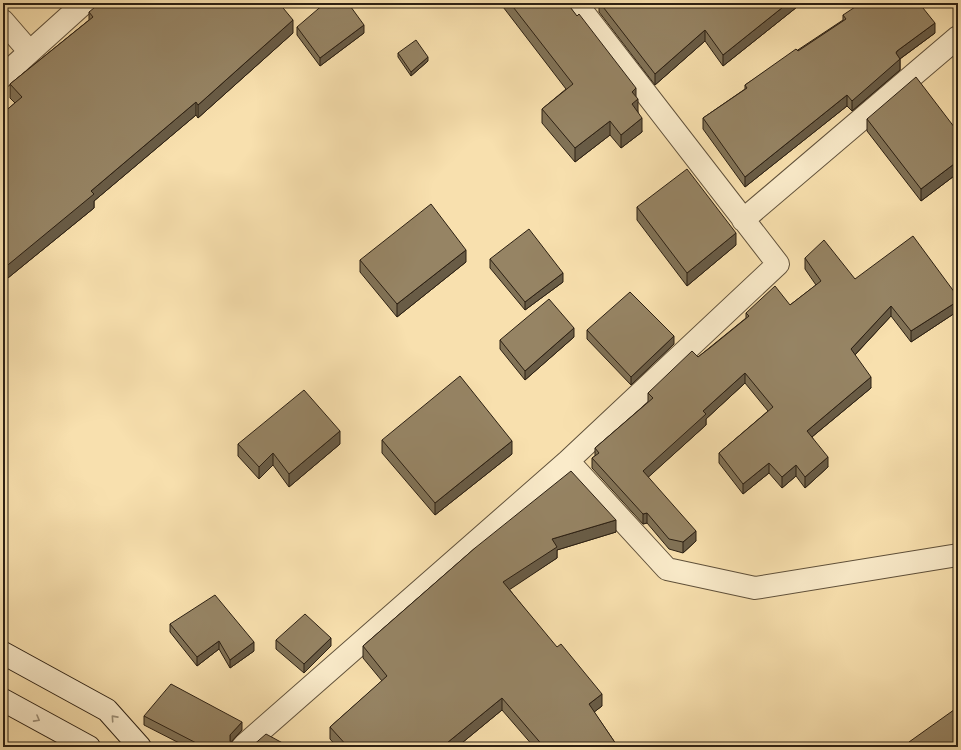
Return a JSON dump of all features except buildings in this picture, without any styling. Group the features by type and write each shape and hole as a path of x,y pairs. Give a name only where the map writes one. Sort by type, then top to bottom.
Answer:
{"street":[{"path":"3,76 28,51 84,3"},
{"path":"242,747 568,461 778,264 576,3"},
{"path":"3,21 28,51"},
{"path":"743,220 958,38"},
{"path":"568,461 667,569 755,588 958,555"},
{"path":"3,653 107,710 140,747"},
{"path":"3,700 88,747"}]}
